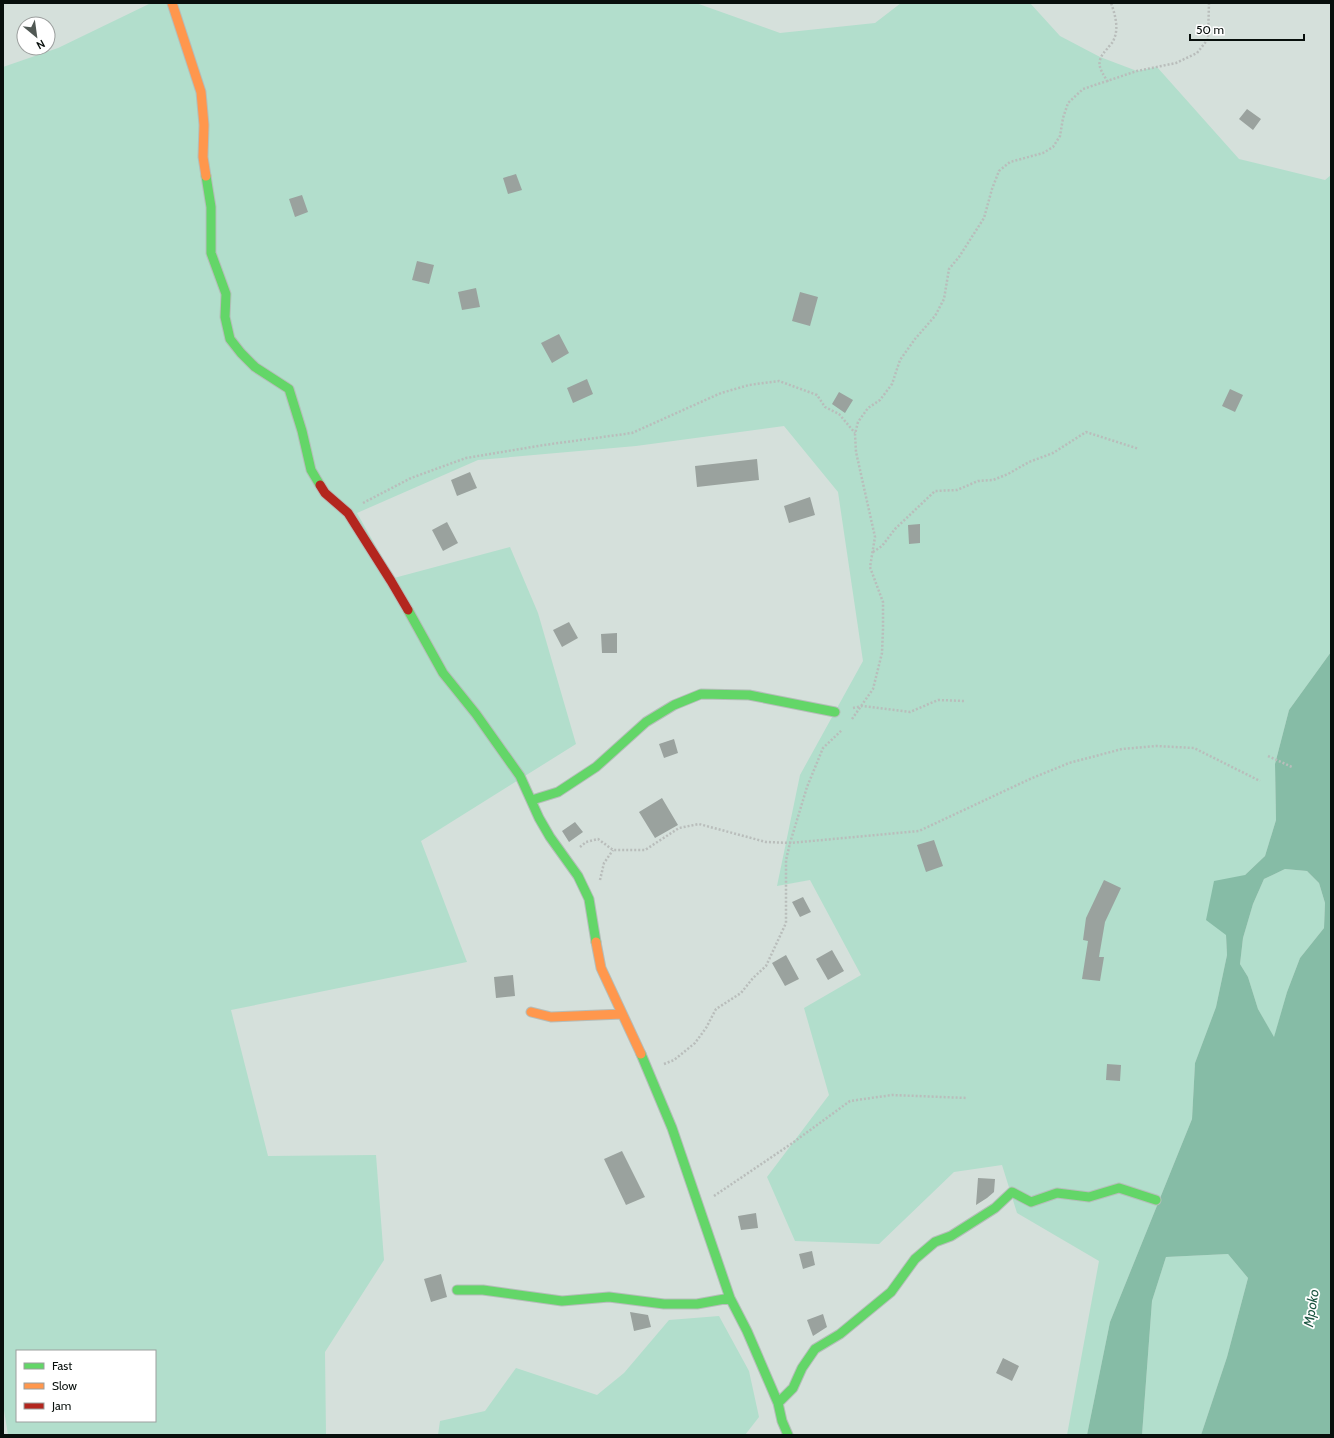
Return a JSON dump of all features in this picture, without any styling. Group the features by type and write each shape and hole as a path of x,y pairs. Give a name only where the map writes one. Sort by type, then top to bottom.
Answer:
{"street":[{"path":"172,3 201,92 204,125 203,157 211,207 211,253 226,294 224,317 230,339 241,354 255,367 288,389 302,430 311,470 325,493 348,513 391,582 443,673 476,714 520,776 539,818 578,876 589,899 601,968 649,1071 672,1128 730,1298 747,1331 778,1403 782,1421 788,1435"},
{"path":"532,800 558,792 596,767 646,722 674,705 701,694 749,695 835,712"},
{"path":"531,1012 551,1017 622,1014"},
{"path":"778,1403 793,1388 802,1368 815,1349 840,1334 890,1292 915,1259 935,1242 950,1236 995,1208 1012,1192 1031,1202 1057,1193 1089,1197 1119,1188 1156,1200"},
{"path":"457,1290 484,1290 562,1301 609,1296 664,1304 697,1304 730,1298"}],"path":[{"path":"1108,82 1101,71 1100,56 1114,40 1116,27 1111,3"},
{"path":"851,720 873,689 882,653 883,602 870,567 875,538 856,452 855,434 858,422 868,408 880,400 892,384 900,360 915,339 935,316 944,299 950,269 984,218 999,171 1010,162 1043,154 1053,147 1060,136 1063,118 1068,102 1083,89 1138,71 1176,64 1197,53 1208,39 1209,3"},
{"path":"348,513 361,504 411,478 466,458 544,445 632,433 721,393 749,384 779,381 817,395 825,407 839,414 855,434"},
{"path":"872,552 882,546 894,529 935,491 957,490 978,481 993,480 1008,474 1029,462 1053,453 1086,432 1139,449"},
{"path":"835,712 862,706 910,712 938,700 965,701"},
{"path":"649,1071 674,1060 695,1043 706,1028 716,1009 741,993 766,966 786,923 786,860 807,787 823,748 843,728"},
{"path":"565,858 586,842 598,839 613,850 646,850 679,828 699,824 766,842 790,843 919,831 1018,784 1062,766 1122,748 1156,746 1194,748 1260,781"},
{"path":"1268,756 1292,767"},
{"path":"698,1207 791,1144 850,1101 892,1095 967,1098"}],"shaded area":[{"path":"151,3 696,3 780,33 875,23 901,3 1030,3 1060,36 1100,57 1137,71 1157,67 1239,159 1325,180 1331,175 1331,652 1289,710 1275,764 1276,820 1265,856 1245,875 1226,935 1227,955 1216,1007 1195,1063 1192,1119 1110,1322 1087,1435 1067,1435 1099,1261 1017,1213 1002,1165 954,1172 879,1244 795,1241 767,1177 829,1095 804,1008 861,975 810,880 777,886 800,775 863,661 838,492 784,426 636,446 478,460 357,513 394,578 510,547 538,613 576,744 421,841 467,962 231,1010 268,1156 376,1155 384,1260 325,1352 326,1435 8,1435 3,1404 3,67 35,56 56,56 56,49"},
{"path":"1285,869 1307,871 1319,883 1325,903 1324,928 1300,958 1287,992 1274,1038 1258,1009 1248,977 1240,964 1243,938 1253,904 1264,879"},
{"path":"1228,1254 1248,1278 1227,1357 1201,1435 1142,1435 1152,1301 1166,1257"},
{"path":"719,1316 749,1371 759,1417 745,1435 438,1435 440,1421 485,1411 516,1368 597,1395 624,1373 669,1320"}],"water":[{"name":"Mpoko","path":"1331,652 1331,1435 1201,1435 1227,1357 1248,1278 1228,1254 1166,1257 1152,1301 1142,1435 1087,1435 1110,1322 1192,1119 1195,1063 1216,1007 1227,955 1226,935 1206,920 1214,881 1245,875 1265,856 1276,820 1275,764 1289,710","holes":["1285,869 1307,871 1319,883 1325,903 1324,928 1300,958 1287,992 1274,1037 1258,1009 1248,977 1240,964 1243,938 1253,904 1264,879"]}],"building":[{"path":"1247,109 1261,119 1253,130 1239,119"},
{"path":"516,174 522,190 508,194 503,178"},
{"path":"302,195 308,212 295,217 289,199"},
{"path":"417,261 434,265 429,284 412,280"},
{"path":"476,288 480,307 462,310 458,292"},
{"path":"800,292 818,297 810,326 792,321"},
{"path":"559,334 569,353 552,363 541,343"},
{"path":"587,379 593,394 573,403 567,388"},
{"path":"1230,389 1243,395 1235,412 1222,406"},
{"path":"839,392 853,400 845,413 832,404"},
{"path":"757,459 759,480 697,487 695,466"},
{"path":"470,472 477,488 457,496 451,480"},
{"path":"810,497 815,515 789,523 784,506"},
{"path":"447,522 458,543 443,551 432,530"},
{"path":"920,524 920,543 909,544 908,525"},
{"path":"569,622 578,638 562,647 553,630"},
{"path":"617,633 617,653 602,653 601,634"},
{"path":"674,739 678,753 664,758 659,744"},
{"path":"662,798 678,825 655,838 639,812"},
{"path":"575,822 583,832 569,842 562,831"},
{"path":"934,840 943,866 926,872 917,845"},
{"path":"1104,880 1121,888 1105,922 1099,957 1104,957 1100,981 1082,979 1088,941 1083,940 1086,918"},
{"path":"803,897 811,912 800,917 792,902"},
{"path":"832,950 844,971 828,980 816,959"},
{"path":"786,955 799,979 785,986 772,963"},
{"path":"513,975 515,996 496,998 494,977"},
{"path":"1107,1064 1121,1065 1120,1081 1106,1080"},
{"path":"622,1151 645,1197 626,1205 604,1159"},
{"path":"978,1178 995,1179 994,1192 976,1205"},
{"path":"756,1213 758,1228 741,1230 738,1216"},
{"path":"812,1251 815,1265 803,1269 799,1254"},
{"path":"441,1274 447,1297 431,1302 424,1279"},
{"path":"630,1312 648,1315 651,1327 634,1331"},
{"path":"823,1314 827,1327 813,1336 807,1320"},
{"path":"1003,1358 1019,1366 1012,1381 996,1373"}],"traffic: fast":[{"path":"206,176 211,207 211,253 226,294 225,317 230,339 255,367 289,389 302,431 311,470 320,485"},
{"path":"408,610 443,673 476,714 520,776 539,818 550,837 578,876 589,899 596,942"},
{"path":"532,800 558,792 596,767 646,722 674,705 701,694 749,695 835,712"},
{"path":"641,1054 672,1128 730,1298 747,1331 778,1403 782,1421 788,1435"},
{"path":"778,1403 793,1388 802,1368 815,1349 840,1334 891,1292 915,1259 935,1242 951,1236 995,1208 1012,1192 1031,1202 1057,1193 1089,1197 1119,1188 1156,1200"},
{"path":"457,1290 483,1290 562,1301 609,1297 664,1304 697,1304 730,1298"}],"traffic: slow":[{"path":"172,3 201,92 204,125 203,157 206,176"},
{"path":"596,942 601,968 641,1054"},
{"path":"531,1012 551,1017 622,1014"}],"traffic: jam":[{"path":"320,485 325,493 348,513 408,610"}]}
